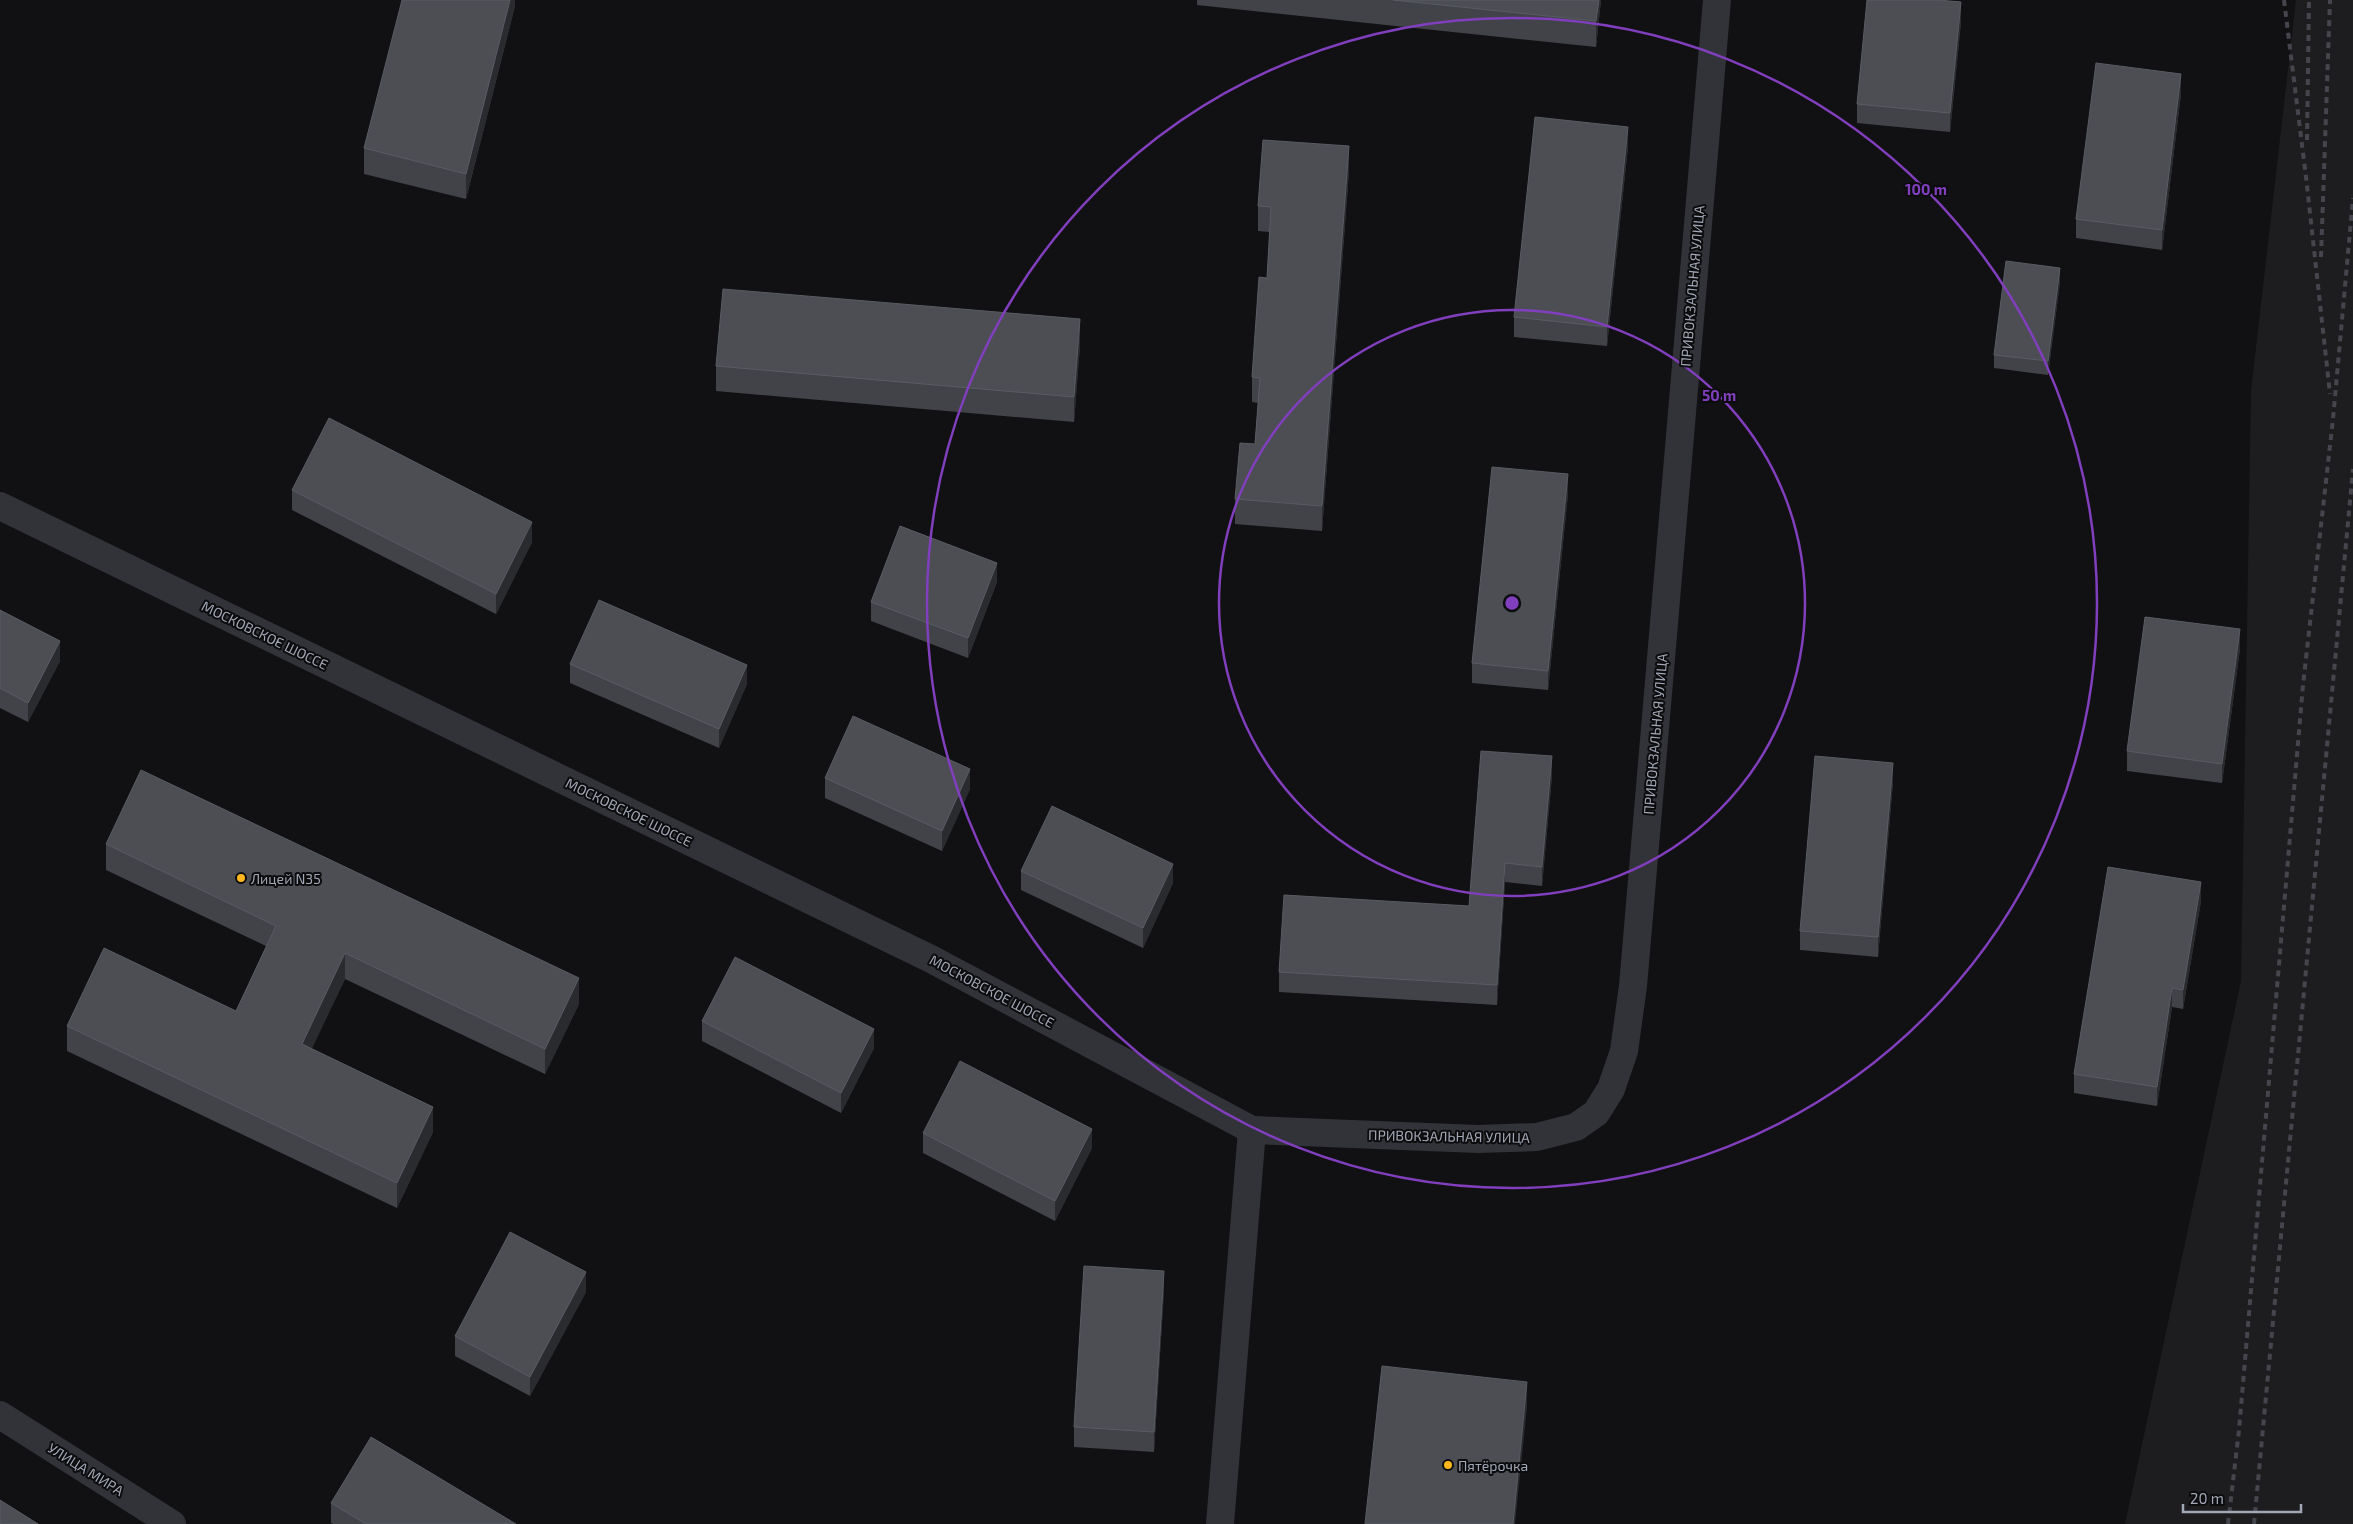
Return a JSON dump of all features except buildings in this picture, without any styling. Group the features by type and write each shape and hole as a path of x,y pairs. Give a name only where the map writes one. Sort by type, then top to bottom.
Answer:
{"street":[{"name":"ПРИВОКЗАЛЬНАЯ УЛИЦА","path":"1252,1130 1478,1139 1537,1137 1576,1127 1596,1114 1610,1090 1624,1051 1633,986 1717,0"},
{"name":"МОСКОВСКОЕ ШОССЕ","path":"0,506 931,958 1252,1130"},
{"path":"1220,1524 1252,1130"},
{"name":"УЛИЦА МИРА","path":"0,1415 172,1524"}],"shaded area":[{"path":"2296,0 2353,0 2353,1524 2125,1524 2241,981 2251,391"}],"railway":[{"path":"2284,0 2330,394"},
{"path":"2307,140 2309,0"},
{"path":"2321,257 2330,0"},
{"path":"2228,1524 2239,1430 2303,685 2333,419 2353,198"},
{"path":"2254,1524 2353,469"}],"place":[{"name":"Лицей N35","path":"241,878"},
{"name":"Пятёрочка","path":"1448,1465"}]}
